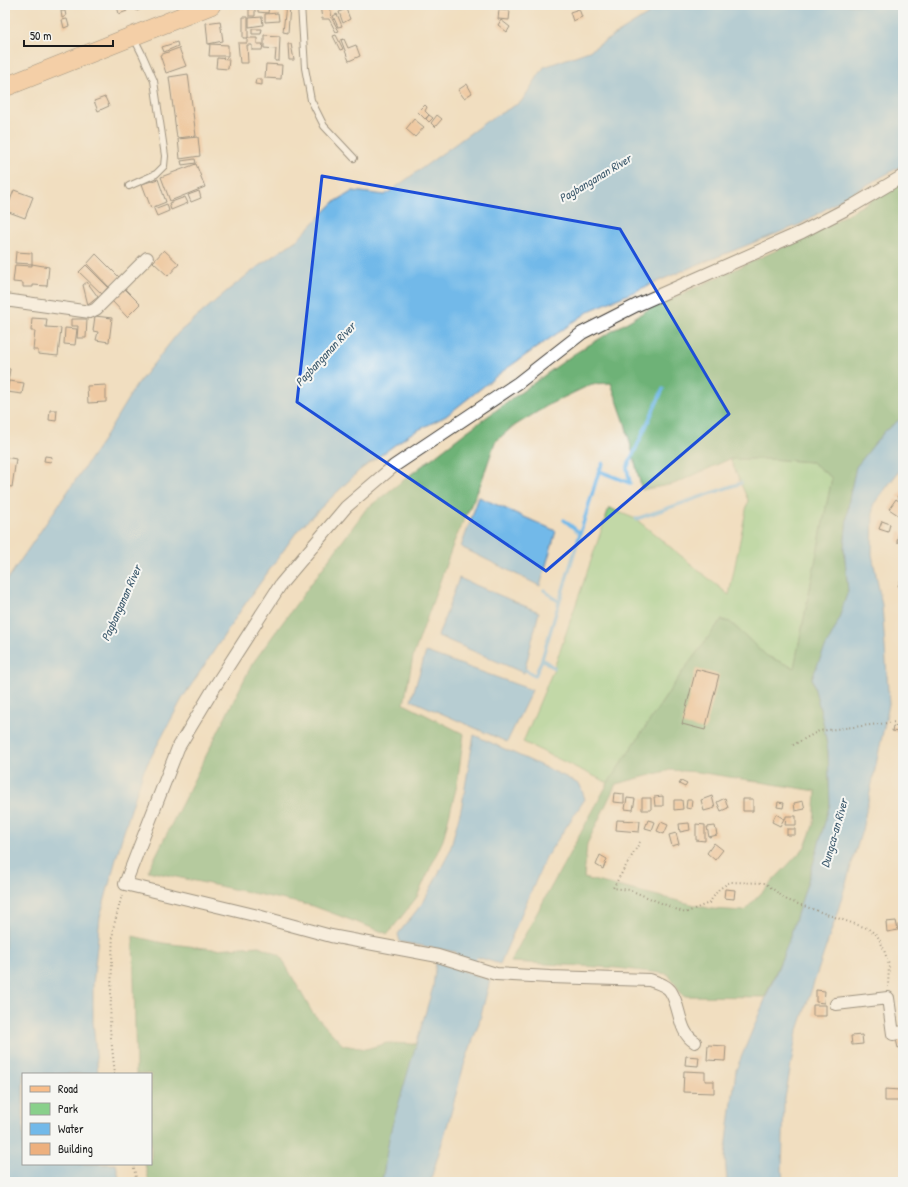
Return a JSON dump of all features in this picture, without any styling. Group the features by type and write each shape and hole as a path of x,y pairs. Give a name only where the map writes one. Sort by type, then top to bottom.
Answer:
{"main road":[{"path":"5,87 211,5"}],"street":[{"path":"695,1042 688,1038 671,992 665,986 650,980 496,974 438,956 331,936 254,915 125,884 178,748 214,688 281,584 346,507 394,466 518,383 582,333 637,305 802,232 854,205 903,176"},
{"path":"5,300 90,312 96,309 147,258"},
{"path":"836,1004 888,998 893,1034 903,1032"}],"lane":[{"path":"301,5 305,68 311,100 324,126 354,158"},
{"path":"130,186 156,174 164,166 154,81 144,56 133,36"}],"path":[{"path":"793,745 819,731 896,722 903,726"},
{"path":"640,842 613,888 630,890 685,913 708,903 719,890 730,882 765,883 787,900 867,928 877,935 889,965 888,998"},
{"path":"115,1073 110,1029 113,929 125,884"},
{"path":"133,1165 137,1182"}],"highlighted area":[{"path":"322,176 620,229 729,414 546,571 297,402"}],"green space":[{"path":"903,182 903,417 885,431 856,467 849,499 844,548 848,591 836,627 812,678 823,721 828,751 830,804 812,868 787,946 765,997 683,996 668,974 617,968 510,962 608,783 681,674 721,620 730,622 767,656 794,668 832,478 812,462 769,459 730,459 674,484 642,490 625,423 611,383 592,384 550,404 511,428 495,442 481,483 454,542 413,657 404,704 464,734 457,785 443,840 417,897 388,934 313,906 148,871 252,664 366,509 466,432 574,354 649,309 818,231","holes":["670,770 698,772 816,791 814,823 805,847 744,911 712,909 584,878 587,844 616,784"]},
{"path":"730,459 769,459 812,462 832,478 794,668 767,656 730,622 721,620 681,674 608,783 523,742 554,668 609,508 636,519 729,595 748,500"},
{"path":"133,936 163,943 214,949 259,946 280,955 312,1012 343,1045 366,1049 387,1043 417,1044 390,1133 382,1182 149,1182 145,1165 152,1165 152,1073 136,1073"}],"water":[{"name":"Pagbanganan River","path":"663,5 903,5 903,165 847,196 801,224 694,266 591,310 503,371 446,416 410,434 360,470 298,530 243,607 182,699 143,772 121,841 100,917 93,985 93,1022 98,1073 22,1073 22,1165 116,1165 120,1182 5,1182 5,583 103,440 135,387 178,333 260,265 298,239 333,203 353,191 385,195 487,121 521,102 544,67 589,51"},
{"name":"Dungca-an River","path":"903,417 903,466 873,505 872,554 882,605 889,704 862,830 835,920 796,1036 784,1104 783,1182 727,1182 725,1157 736,1070 787,946 812,868 830,804 828,751 823,721 812,678 836,627 848,591 844,548 849,499 856,467 885,431"},
{"path":"479,497 556,531 540,586 461,547"},
{"path":"459,578 539,612 524,673 438,636"},
{"path":"426,652 532,690 507,742 411,700"},
{"path":"474,735 566,777 580,785 585,799 546,857 500,964 467,954 400,942 398,934 424,901 449,853 462,805"},
{"path":"436,962 490,980 479,1023 464,1065 430,1182 382,1182 390,1133 433,987"}],"building":[{"path":"125,5 127,11 119,14 117,6"},
{"path":"134,5 149,5 137,11"},
{"path":"258,5 269,5 268,13 258,12"},
{"path":"286,5 290,5 288,33 283,32"},
{"path":"320,5 330,5 332,19 339,31 336,32 329,19 322,19"},
{"path":"334,5 341,5 341,8 334,8"},
{"path":"249,9 255,9 255,16 249,16"},
{"path":"346,9 350,19 343,23 339,12"},
{"path":"579,9 582,17 573,21 570,12"},
{"path":"499,10 510,11 509,20 498,19"},
{"path":"61,11 65,11 66,16 62,18"},
{"path":"278,13 279,21 265,22 265,14"},
{"path":"337,14 342,26 338,27 333,16"},
{"path":"243,17 248,17 248,38 243,38"},
{"path":"262,17 263,25 249,27 249,18"},
{"path":"67,19 69,26 64,28 62,20"},
{"path":"501,20 510,27 507,32 498,25"},
{"path":"220,21 223,41 208,44 206,23"},
{"path":"252,29 262,29 261,34 252,34"},
{"path":"264,35 280,36 279,61 275,61 276,49 264,48"},
{"path":"336,35 343,49 340,50 333,36"},
{"path":"247,38 257,38 257,44 263,44 262,50 252,50 252,45 247,45 248,63 240,63 238,43 247,43"},
{"path":"344,39 348,48 356,45 360,56 349,61 341,40"},
{"path":"177,42 178,46 164,52 162,47"},
{"path":"210,44 228,45 228,56 209,56"},
{"path":"288,44 291,44 294,60 289,60"},
{"path":"179,48 186,66 166,73 160,55"},
{"path":"217,58 229,59 228,69 216,68"},
{"path":"266,64 282,65 281,79 265,78"},
{"path":"188,74 196,136 177,138 169,77"},
{"path":"256,79 262,79 262,85 255,84"},
{"path":"467,84 472,93 464,98 458,90"},
{"path":"105,97 109,106 98,111 94,101"},
{"path":"425,105 427,107 425,111 429,115 425,119 418,112"},
{"path":"429,115 433,118 429,122 426,119"},
{"path":"437,115 442,119 435,127 431,123"},
{"path":"414,119 424,127 415,137 406,129"},
{"path":"198,137 200,156 180,159 178,139"},
{"path":"195,159 196,163 182,165 181,161"},
{"path":"196,164 205,187 170,201 161,177"},
{"path":"158,179 166,202 151,208 142,184"},
{"path":"14,190 33,197 25,218 6,211"},
{"path":"199,191 201,198 191,202 188,195"},
{"path":"185,197 188,203 171,210 169,203"},
{"path":"167,204 169,211 157,216 154,209"},
{"path":"164,250 179,264 168,276 153,262"},
{"path":"16,252 32,253 32,264 15,263"},
{"path":"96,254 119,277 109,287 87,264"},
{"path":"32,264 49,267 47,286 33,285 33,287 23,287 23,283 13,282 15,265 32,266"},
{"path":"86,265 108,287 102,294 79,272"},
{"path":"87,282 98,297 88,305 83,285"},
{"path":"124,288 140,304 127,317 112,301"},
{"path":"95,316 112,318 109,342 96,340 98,332 93,331"},
{"path":"32,318 47,319 46,327 61,328 58,356 38,354 38,350 33,350 35,331 31,331"},
{"path":"71,319 87,319 86,338 77,338 78,326 71,326"},
{"path":"65,328 77,329 75,345 64,344"},
{"path":"5,368 10,369 7,388 5,391"},
{"path":"9,381 24,383 22,394 7,392"},
{"path":"106,385 106,402 88,403 87,386"},
{"path":"50,410 57,410 56,421 49,420"},
{"path":"45,456 52,457 51,462 44,461"},
{"path":"5,457 16,459 12,487 5,486"},
{"path":"903,489 903,501 897,497"},
{"path":"896,499 903,504 903,513 901,517 889,509"},
{"path":"882,521 890,524 888,532 879,529"},
{"path":"899,531 903,532 903,543 897,542"},
{"path":"901,579 903,580 903,588 898,586"},
{"path":"696,669 719,675 705,730 682,724"},
{"path":"893,726 899,727 899,732 892,731"},
{"path":"681,781 687,784 685,787 679,784"},
{"path":"614,793 624,794 624,803 613,802"},
{"path":"663,796 663,806 655,806 654,797"},
{"path":"712,796 715,808 704,811 701,800"},
{"path":"627,798 635,799 633,810 625,809"},
{"path":"642,798 651,798 651,810 642,810"},
{"path":"725,798 728,808 721,811 717,802"},
{"path":"743,799 753,799 753,811 743,811"},
{"path":"674,800 682,800 683,809 674,810"},
{"path":"687,800 692,800 691,809 686,808"},
{"path":"803,801 805,809 795,811 794,803"},
{"path":"778,802 784,803 783,808 777,807"},
{"path":"776,814 784,819 780,826 772,822"},
{"path":"786,816 796,816 796,825 785,825"},
{"path":"617,820 640,821 639,832 616,830"},
{"path":"648,820 655,822 652,830 645,828"},
{"path":"661,822 668,825 664,834 657,831"},
{"path":"689,823 690,830 680,832 679,824"},
{"path":"696,824 705,825 705,841 696,840"},
{"path":"715,826 717,835 709,837 707,827"},
{"path":"787,829 795,829 795,835 787,835"},
{"path":"676,833 679,844 672,846 669,835"},
{"path":"714,843 723,850 715,860 707,853"},
{"path":"600,855 607,859 603,869 596,865"},
{"path":"725,889 735,890 734,899 724,898"},
{"path":"896,921 898,930 887,932 886,922"},
{"path":"816,990 825,991 824,1003 816,1002"},
{"path":"813,1005 826,1005 826,1016 813,1016"},
{"path":"862,1035 863,1044 852,1045 851,1036"},
{"path":"903,1037 903,1046 898,1048 896,1039"},
{"path":"708,1045 726,1046 725,1061 707,1060"},
{"path":"686,1056 699,1057 698,1066 685,1065"},
{"path":"684,1071 705,1072 705,1081 714,1081 714,1093 683,1092"},
{"path":"885,1089 900,1090 899,1101 885,1101"}],"waterway":[{"path":"554,668 542,659 599,471 630,483 627,468 663,389"},
{"path":"599,471 603,463"},
{"path":"636,519 741,483"},
{"path":"564,520 580,533"},
{"path":"544,590 559,602"},
{"path":"526,670 535,676 542,659"}]}
